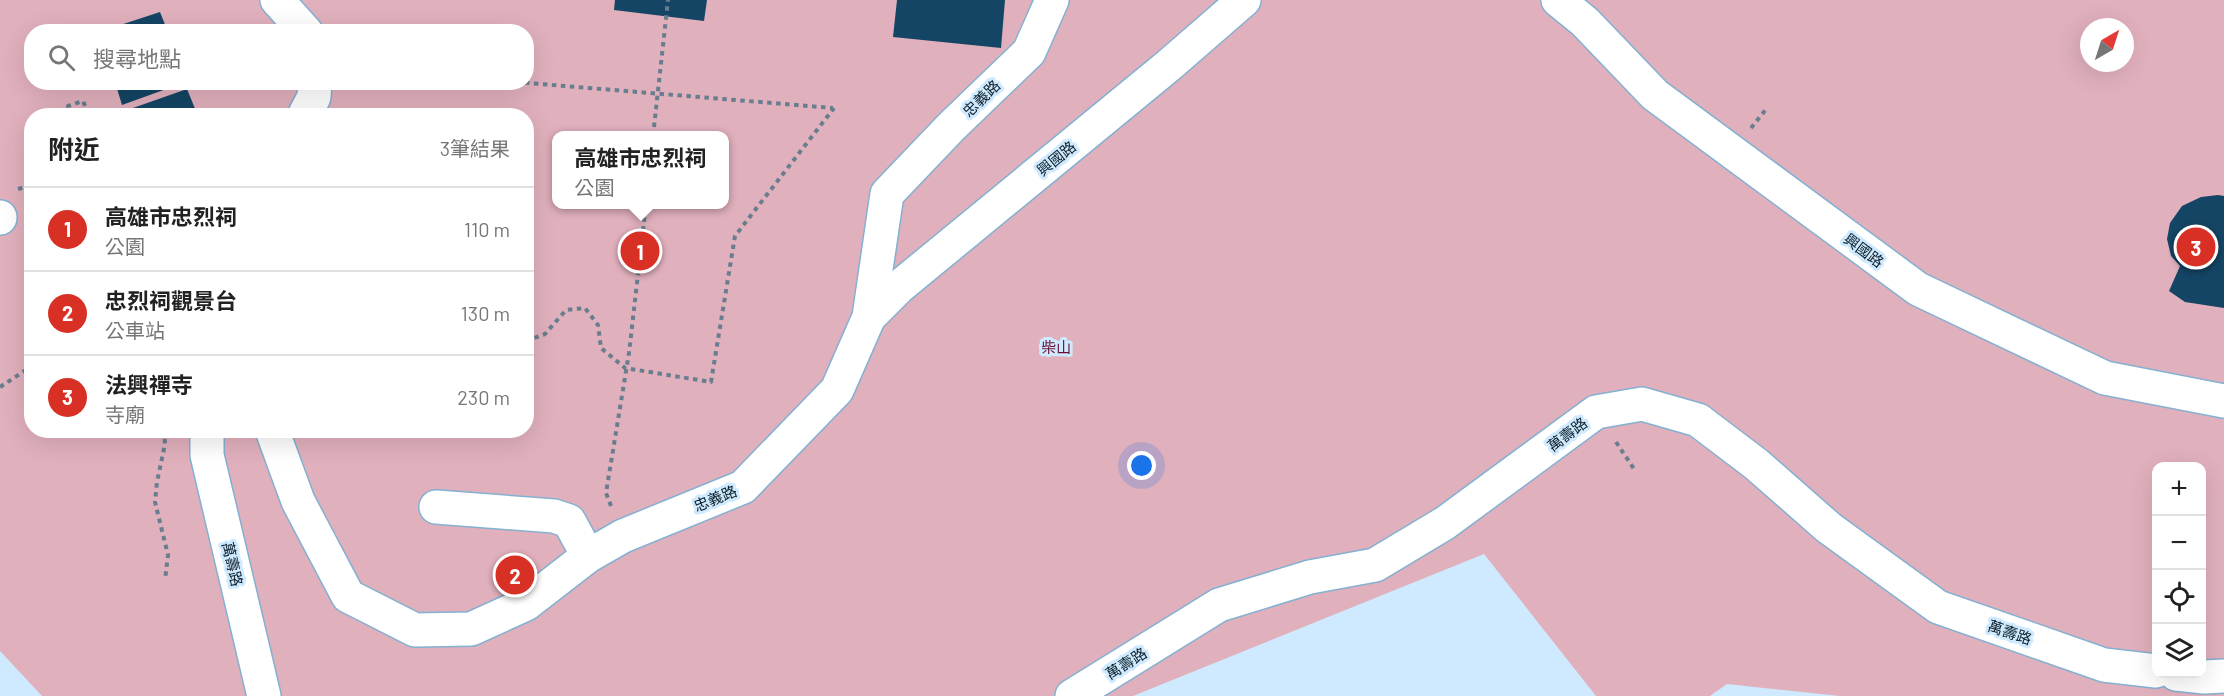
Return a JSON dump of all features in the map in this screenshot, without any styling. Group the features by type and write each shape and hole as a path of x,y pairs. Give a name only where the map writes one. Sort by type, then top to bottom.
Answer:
{"lane":[{"path":"277,0 299,24"},
{"name":"忠義路","path":"275,438 298,501 348,596 415,630 471,629 526,604 588,556 623,536 743,487 837,390 869,317 887,194 951,127 1029,52 1052,0"},
{"name":"興國路","path":"869,317 908,280 1168,66 1244,0"},
{"name":"興國路","path":"1558,0 1585,22 1655,95 1918,289 2105,378 2224,401"},
{"path":"308,108 314,97 314,90"},
{"name":"萬壽路","path":"1072,696 1219,605 1310,577 1375,566 1445,523 1596,412 1642,404 1698,420 1756,464 1829,528 1938,607 2104,665 2152,670"},
{"name":"萬壽路","path":"207,438 207,455 264,696"},
{"path":"436,507 554,516 569,521 588,556"},
{"path":"2206,677 2224,676"}],"path":[{"path":"654,131 669,0"},
{"path":"534,83 834,108 735,236 711,382 625,369 601,348 598,325 585,308 566,310 545,334 534,338"},
{"path":"69,108 68,106 83,101 86,108"},
{"path":"606,492 629,353 645,209"},
{"path":"0,387 24,371"},
{"path":"165,438 155,502 168,555 165,580"}],"green space":[{"name":"柴山","path":"0,0 2224,0 2224,696 1840,696 1727,684 1710,696 1596,696 1484,554 1133,696 42,696 0,651"}],"building":[{"path":"615,0 707,0 704,21 614,10"},
{"path":"897,0 1005,0 1001,48 893,37"},
{"path":"160,12 165,24 123,24"},
{"path":"117,90 164,90 122,105"},
{"path":"187,90 195,108 133,108"},
{"path":"2224,196 2224,308 2185,302 2169,291 2180,266 2171,256 2167,239 2170,223 2182,206 2201,197"}],"place":[{"name":"法興禪寺","path":"2196,247"},
{"name":"高雄市忠烈祠","path":"640,251"},
{"name":"忠烈祠觀景台","path":"515,575"}]}
